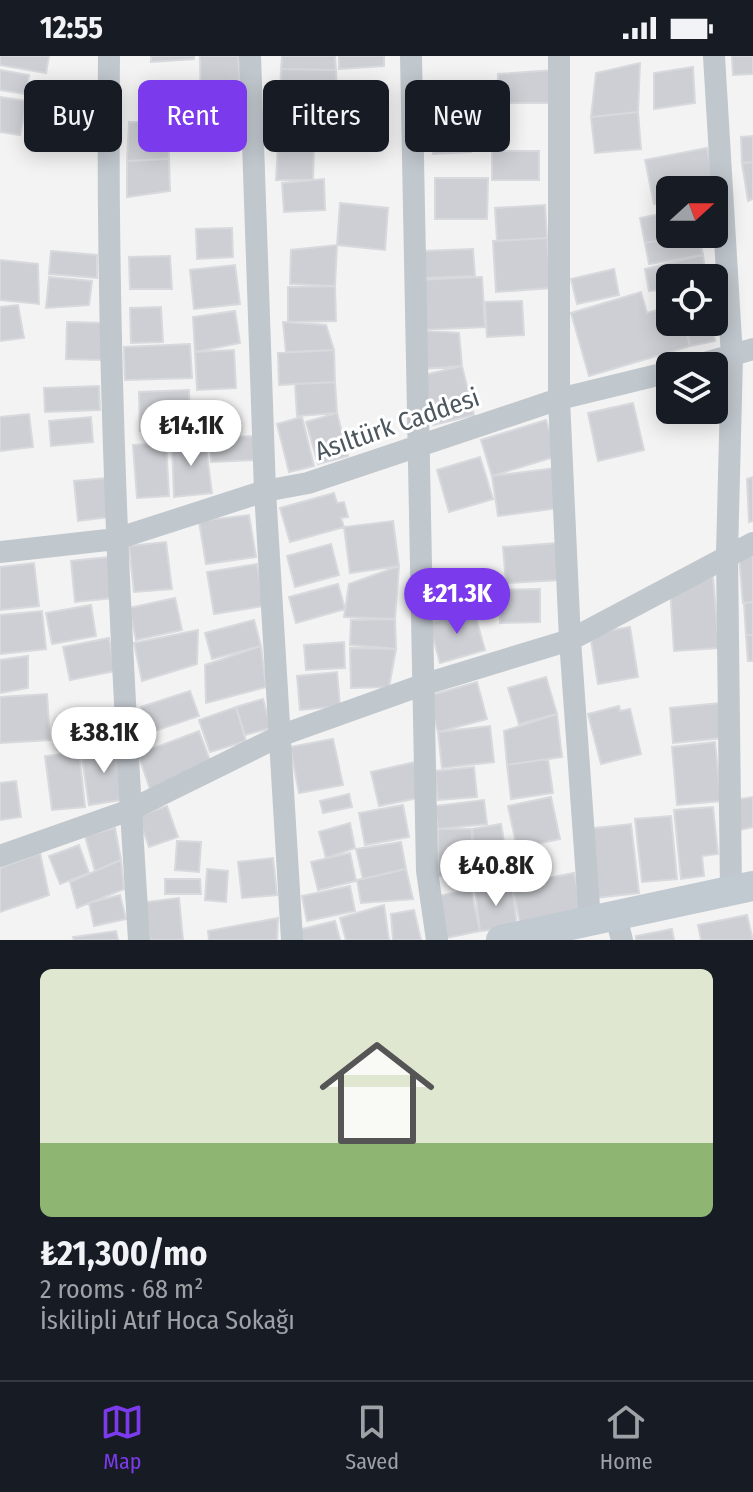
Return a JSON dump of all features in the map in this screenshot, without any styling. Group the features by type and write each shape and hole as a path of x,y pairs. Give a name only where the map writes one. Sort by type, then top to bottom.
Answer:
{"main road":[{"path":"501,940 609,926 742,889"}],"street":[{"path":"109,56 107,224 116,539 139,940"},
{"path":"250,56 265,491 292,940"},
{"path":"411,56 427,871 437,940"},
{"path":"559,56 559,399 570,640 609,926"},
{"path":"714,56 742,353 727,554 742,889"},
{"name":"Asıltürk Caddesi","path":"0,552 116,539 265,491 308,483 559,399 656,375"},
{"path":"0,856 130,810 282,735 422,685 570,640 727,554 753,543"}],"building":[{"path":"0,56 49,56 46,73 0,65"},
{"path":"151,56 194,56 194,59 151,62"},
{"path":"200,56 238,56 240,80 200,80"},
{"path":"282,56 335,56 336,70 281,69"},
{"path":"339,56 384,56 384,66 339,69"},
{"path":"732,56 753,56 753,74 733,75"},
{"path":"640,63 638,112 591,117 596,73"},
{"path":"693,67 695,103 654,109 654,73"},
{"path":"281,69 336,70 336,80 281,80"},
{"path":"0,70 29,75 28,80 24,80 24,94 0,90"},
{"path":"554,70 552,103 510,103 510,80 498,80 498,74"},
{"path":"0,97 24,101 20,135 0,132"},
{"path":"638,112 641,149 595,153 591,117"},
{"path":"247,115 249,144 247,144"},
{"path":"129,122 138,122 138,152 169,152 169,159 127,161"},
{"path":"753,136 753,162 742,163 741,137"},
{"path":"707,148 713,176 656,176 654,204 645,160"},
{"path":"539,151 539,180 492,180 492,152"},
{"path":"278,152 314,152 313,180 276,180"},
{"path":"169,159 170,191 127,197 127,161"},
{"path":"753,162 753,199 748,201 742,163"},
{"path":"435,178 488,178 487,219 435,219"},
{"path":"324,179 325,210 284,212 282,183"},
{"path":"340,203 388,208 385,250 337,245"},
{"path":"545,205 547,238 497,241 495,208"},
{"path":"656,215 656,241 645,243 640,218"},
{"path":"232,228 233,257 197,259 196,229"},
{"path":"547,238 551,288 496,292 493,241"},
{"path":"656,241 656,248 702,248 703,255 649,264 645,243"},
{"path":"337,245 335,286 290,284 291,250"},
{"path":"473,249 475,276 424,278 422,251"},
{"path":"51,251 97,255 97,278 49,274"},
{"path":"703,255 704,264 666,264"},
{"path":"170,256 172,289 130,289 129,257"},
{"path":"0,260 38,264 39,304 0,300"},
{"path":"235,265 240,304 194,309 190,270"},
{"path":"656,266 656,290 649,291 645,269"},
{"path":"614,269 619,295 577,304 571,279"},
{"path":"49,277 92,281 89,305 46,308"},
{"path":"482,277 485,327 420,330 418,280"},
{"path":"335,286 336,321 288,322 288,287"},
{"path":"641,292 647,313 656,310 656,336 687,336 690,346 656,352 656,356 589,376 571,313"},
{"path":"522,301 524,335 487,337 485,302"},
{"path":"18,305 24,338 0,341 0,307"},
{"path":"161,307 163,342 131,343 130,308"},
{"path":"235,311 240,343 195,352 193,317"},
{"path":"67,322 104,323 103,360 66,359"},
{"path":"283,322 326,325 334,350 286,352"},
{"path":"420,330 459,333 462,366 423,369"},
{"path":"688,336 714,336 715,341 690,346"},
{"path":"190,344 192,378 125,380 124,347"},
{"path":"234,350 236,388 197,390 195,352"},
{"path":"334,350 335,382 279,385 278,353"},
{"path":"462,366 474,415 433,425 420,376"},
{"path":"335,382 337,413 297,416 295,384"},
{"path":"99,386 100,410 45,412 44,388"},
{"path":"189,390 190,429 140,431 139,392"},
{"path":"633,403 644,450 598,461 588,413"},
{"path":"337,413 348,456 318,464 306,422"},
{"path":"29,414 33,447 0,451 0,417"},
{"path":"91,417 93,442 51,446 49,421"},
{"path":"302,417 314,466 289,472 277,424"},
{"path":"227,418 227,437 197,438 196,420"},
{"path":"546,420 557,456 492,476 481,440"},
{"path":"254,436 255,460 211,462 210,438"},
{"path":"205,439 212,493 174,497 172,442"},
{"path":"166,443 169,496 137,498 133,445"},
{"path":"480,457 493,499 449,512 437,470"},
{"path":"555,468 560,508 498,516 492,476"},
{"path":"753,477 753,521 749,522 747,479"},
{"path":"107,478 111,517 78,521 74,481"},
{"path":"334,493 337,503 344,502 348,517 341,518 344,527 290,542 280,508"},
{"path":"249,515 256,557 206,564 199,521"},
{"path":"393,521 399,566 350,573 344,527"},
{"path":"166,542 172,589 134,592 129,546"},
{"path":"557,543 560,580 506,583 503,547"},
{"path":"331,544 339,575 295,587 287,556"},
{"path":"753,555 753,602 743,603 739,556"},
{"path":"108,557 113,598 75,602 71,561"},
{"path":"34,563 39,606 0,610 0,567"},
{"path":"257,564 264,606 214,614 207,572"},
{"path":"399,566 395,619 344,617 349,584"},
{"path":"713,577 719,648 674,651 670,587"},
{"path":"338,584 345,609 296,623 289,597"},
{"path":"540,589 540,622 500,623 499,590"},
{"path":"175,598 182,630 136,640 129,608"},
{"path":"753,602 753,635 746,635 744,603"},
{"path":"91,605 96,636 52,644 46,613"},
{"path":"460,606 463,614 474,611 485,650 440,663 429,623 452,617 449,609"},
{"path":"42,611 46,649 0,654 0,615"},
{"path":"395,619 396,649 350,645 351,620"},
{"path":"254,620 261,646 212,659 205,633"},
{"path":"630,627 638,677 598,684 590,634"},
{"path":"198,630 197,664 142,681 134,643"},
{"path":"746,635 753,635 753,661 748,661"},
{"path":"109,638 115,671 70,680 63,647"},
{"path":"344,642 345,668 306,670 304,645"},
{"path":"261,646 266,687 206,703 205,665"},
{"path":"350,648 396,649 389,687 351,688"},
{"path":"28,656 28,688 0,693 0,660"},
{"path":"337,672 340,706 300,710 297,676"},
{"path":"546,677 557,714 519,724 508,688"},
{"path":"477,682 487,719 438,732 428,696"},
{"path":"190,691 199,716 149,733 141,707"},
{"path":"47,694 50,740 0,743 0,697"},
{"path":"263,699 271,728 245,735 236,707"},
{"path":"720,703 723,738 673,743 670,708"},
{"path":"619,706 620,711 630,709 641,754 601,764 588,714"},
{"path":"236,707 246,741 210,752 199,720"},
{"path":"557,714 562,757 507,765 504,731"},
{"path":"490,726 494,762 442,768 438,732"},
{"path":"199,731 212,766 150,789 138,754"},
{"path":"333,739 343,785 299,793 290,747"},
{"path":"715,742 721,801 677,805 672,747"},
{"path":"119,745 128,799 89,805 81,751"},
{"path":"79,752 85,807 52,810 45,756"},
{"path":"548,759 553,793 511,799 507,765"},
{"path":"415,762 423,797 379,806 371,772"},
{"path":"474,767 477,797 438,800 435,771"},
{"path":"16,781 21,817 0,820 0,783"},
{"path":"349,794 352,807 323,813 320,801"},
{"path":"551,797 560,839 517,848 508,806"},
{"path":"753,797 753,827 740,830 734,800"},
{"path":"484,800 487,824 438,829 435,806"},
{"path":"403,805 409,837 365,845 359,813"},
{"path":"167,806 178,837 149,847 138,816"},
{"path":"713,807 718,854 702,856 704,876 681,879 674,810"},
{"path":"671,816 677,879 642,882 635,819"},
{"path":"350,823 355,848 326,858 319,832"},
{"path":"501,824 508,866 477,871 472,829"},
{"path":"631,824 639,893 595,898 587,829"},
{"path":"115,828 121,860 95,871 85,836"},
{"path":"438,829 472,829 471,877 438,876"},
{"path":"177,841 201,842 199,872 175,870"},
{"path":"401,842 406,869 363,879 356,849"},
{"path":"79,845 89,873 60,884 49,856"},
{"path":"40,853 49,895 0,912 0,868"},
{"path":"350,853 356,881 318,890 311,862"},
{"path":"273,858 277,895 242,898 238,862"},
{"path":"121,860 124,889 77,908 70,882"},
{"path":"207,869 228,871 226,902 205,900"},
{"path":"406,869 413,899 361,903 357,880"},
{"path":"574,873 582,911 520,923 512,885"},
{"path":"165,879 200,879 201,894 165,894"},
{"path":"512,885 517,926 480,931 475,889"},
{"path":"350,886 355,911 307,921 302,896"},
{"path":"471,889 480,931 442,939 434,897"},
{"path":"120,895 126,919 94,926 89,903"},
{"path":"179,898 183,940 150,940 146,902"},
{"path":"384,905 389,940 346,940 340,918"},
{"path":"414,910 421,940 393,940 391,914"},
{"path":"747,915 753,940 701,940 698,925"},
{"path":"278,918 277,940 209,940 208,931"},
{"path":"335,921 340,940 297,940 294,931"},
{"path":"672,929 674,940 636,940 636,936"},
{"path":"116,931 118,940 74,940 73,937"}]}
